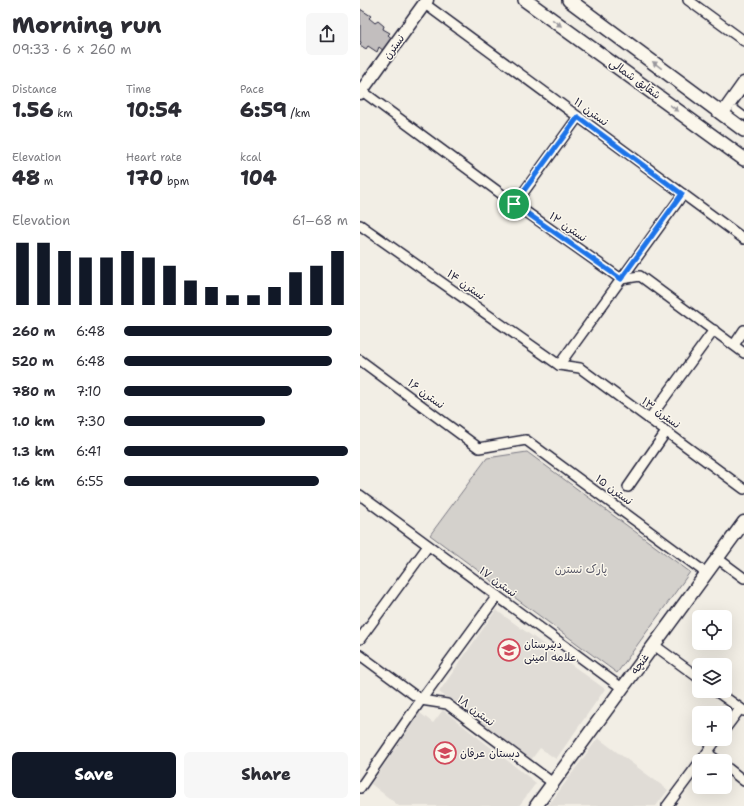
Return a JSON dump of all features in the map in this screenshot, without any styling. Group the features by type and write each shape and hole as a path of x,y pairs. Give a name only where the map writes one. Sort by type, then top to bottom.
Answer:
{"main road":[{"name":"شقایق شمالی","path":"526,0 744,159"},
{"path":"570,0 744,130"}],"street":[{"path":"688,0 744,41"},
{"name":"نسترن","path":"361,92 426,2"},
{"name":"نسترن ۱۱","path":"426,2 578,117 744,239"},
{"path":"722,114 744,83"},
{"name":"نسترن ۱۲","path":"361,92 514,204 621,279"},
{"path":"736,110 744,116"},
{"path":"514,204 578,117"},
{"path":"559,365 682,194"},
{"name":"نسترن ۱۴","path":"360,225 559,365"},
{"path":"621,279 640,276 744,353"},
{"path":"648,419 714,330"},
{"path":"734,345 744,330"},
{"name":"نسترن ۱۶","path":"360,360 479,448"},
{"name":"نسترن ۱۳","path":"559,365 580,368 744,489"},
{"path":"628,487 666,432"},
{"name":"نسترن ۱۵","path":"479,448 526,440 706,573"},
{"name":"نسترن ۱۷","path":"360,495 622,688"},
{"name":"غنچه","path":"536,806 744,522"},
{"path":"360,639 428,546"},
{"path":"717,558 744,578"},
{"path":"360,788 421,700 497,596"},
{"path":"654,645 692,673"},
{"name":"نسترن ۱۸","path":"360,655 421,700 447,704 553,783"},
{"path":"726,698 742,710 732,721"},
{"path":"707,753 712,746"},
{"path":"732,772 744,781"},
{"path":"667,806 692,773"}],"shaded area":[{"name":"دبیرستان علامه امینی","path":"496,610 605,689 556,759 540,748 531,760 439,692"},
{"name":"دبستان عرفان","path":"443,710 536,783 519,806 399,806 371,784 420,713 433,723"},
{"path":"598,738 668,790 656,806 548,806"}],"green space":[{"name":"پارک نسترن","path":"527,452 690,572 617,673 430,535 487,458"}],"building":[{"path":"360,9 371,16 369,18 375,23 378,21 384,26 383,29 390,33 388,35 394,40 385,52 379,47 377,52 368,46 366,49 360,45"}],"place":[{"name":"دبیرستان علامه امینی","path":"509,650"},
{"name":"دبستان عرفان","path":"445,753"}],"route":[{"path":"578,117 682,194 621,279 514,204 578,117"}]}
